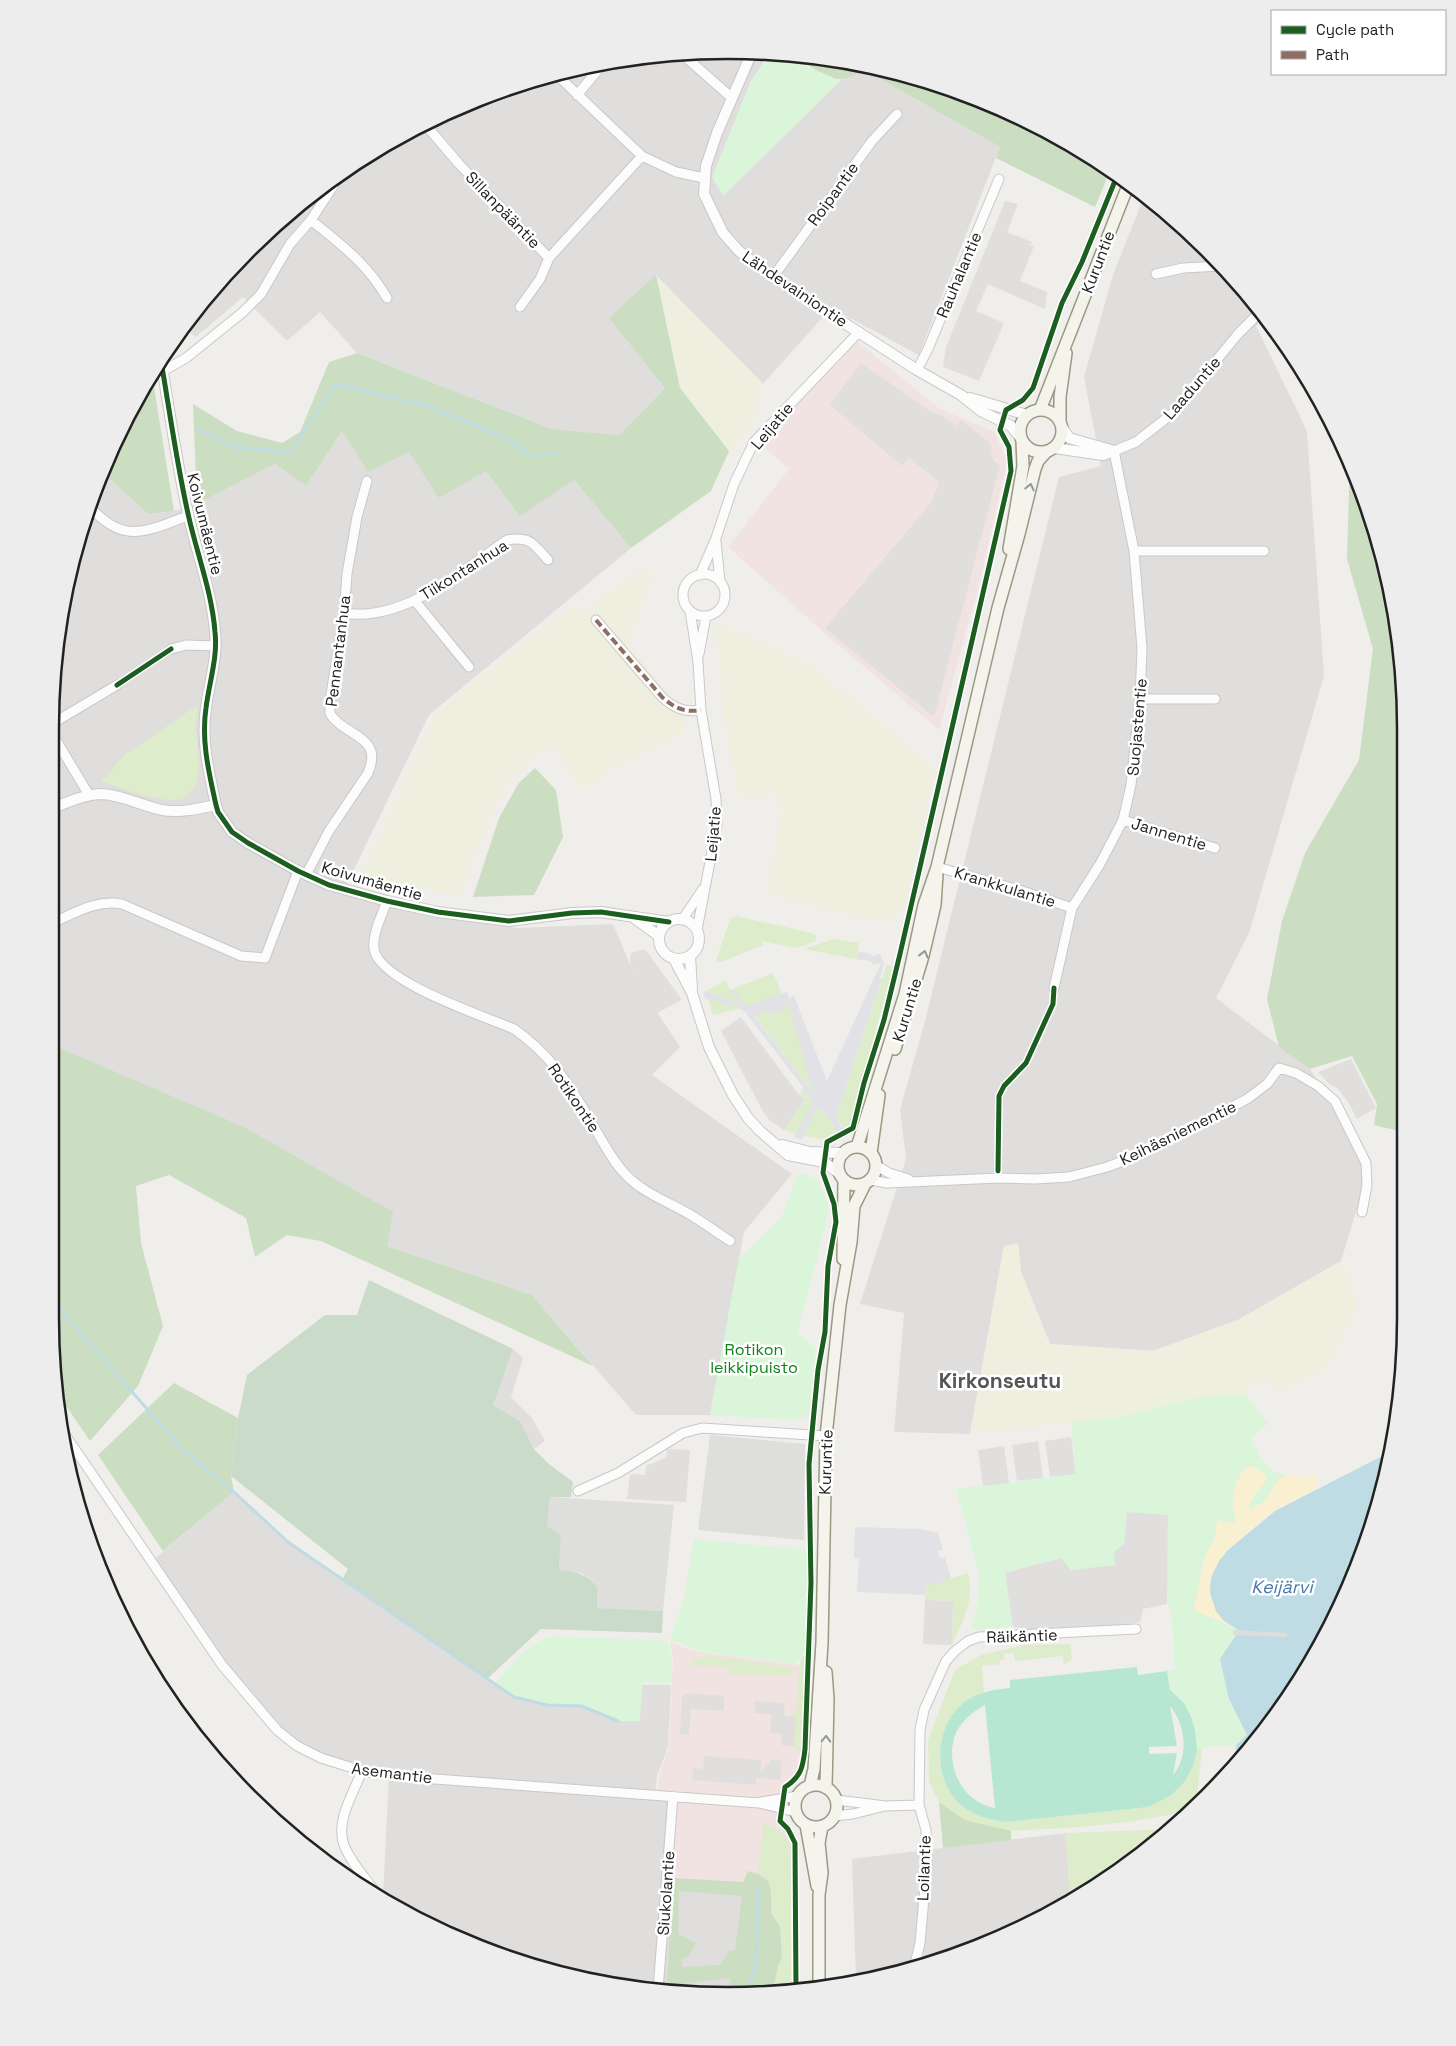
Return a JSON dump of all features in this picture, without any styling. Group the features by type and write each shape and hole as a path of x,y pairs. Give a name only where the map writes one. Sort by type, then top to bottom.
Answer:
{"main road":[{"name":"Kuruntie","path":"1040,410 1056,366 1068,343 1126,191"},
{"name":"Kuruntie","path":"1061,424 1060,397 1068,343"},
{"path":"1040,410 1052,412 1061,424 1061,439 1050,450 1032,451 1021,439 1020,425 1027,415 1040,410"},
{"name":"Kuruntie","path":"857,1147 904,994 924,905 937,867 1003,585 1023,472 1021,439"},
{"name":"Kuruntie","path":"1003,585 1019,534 1035,469 1038,461 1050,450"},
{"name":"Kuruntie","path":"871,1152 881,1090 902,1031 935,905 938,881 937,867"},
{"path":"857,1147 871,1152 876,1161 876,1166 868,1182 854,1185 842,1177 838,1163 844,1153 857,1147"},
{"name":"Kuruntie","path":"842,1177 844,1281"},
{"name":"Kuruntie","path":"810,1786 814,1768 822,1643 826,1436 844,1281 852,1242 854,1206 868,1182"},
{"name":"Kuruntie","path":"822,1643 828,1699 826,1788"},
{"path":"819,1896 806,1824 796,1812 795,1807 798,1796 805,1788 810,1786 826,1788 836,1800 834,1816 822,1826 819,1842 822,1873 819,1896 819,1981"},
{"path":"806,1824 822,1826"}],"street":[{"name":"Lähdevainiontie","path":"749,59 714,141 704,178 704,194 723,233 739,251 773,277 917,370 961,395 981,411 1011,426 1021,439"},
{"path":"689,60 732,98"},
{"path":"577,95 596,72"},
{"path":"562,80 642,156 676,172 704,178"},
{"name":"Roipantie","path":"773,277 872,141 897,114"},
{"name":"Sillanpääntie","path":"429,129 459,164 549,258 642,156"},
{"name":"Rauhalantie","path":"917,370 928,349 999,180"},
{"path":"166,365 186,358 243,312 261,294 290,244 311,220 330,190"},
{"path":"311,220 355,256 375,278 387,298"},
{"path":"520,307 540,279 549,258"},
{"path":"1156,274 1183,268 1212,266"},
{"name":"Laaduntie","path":"1050,450 1103,455 1136,442 1173,412 1238,334 1255,317"},
{"name":"Leijatie","path":"697,930 717,825 716,799 701,710 698,662 690,611 684,604 682,596 684,587 689,580 700,575 716,538 734,484 754,442 858,332"},
{"name":"Koivumäentie","path":"163,370 188,516 212,601 216,646 205,709 204,740 216,805 232,832 302,873 329,885 387,901 438,912 509,921 572,913 601,912 669,922"},
{"name":"Lähdevainiontie","path":"961,395 1027,415"},
{"path":"1061,424 1069,438 1114,451"},
{"name":"Suojastentie","path":"1054,988 1072,908 1100,864 1123,820 1131,785 1140,699 1142,648 1134,551 1114,451"},
{"name":"Pennantanhua","path":"302,873 368,773 372,763 373,752 367,744 334,720 330,713 330,700 344,613 347,574 353,536 367,481"},
{"path":"95,512 112,525 123,530 151,529 188,516"},
{"name":"Tiikontanhua","path":"344,613 359,616 415,601 507,540 518,538 531,540 548,560"},
{"name":"Leijatie","path":"698,662 706,616 714,613 721,607 724,599 724,590 720,582 716,538"},
{"path":"1134,551 1264,551"},
{"path":"700,575 714,576 720,582"},
{"path":"415,601 469,667"},
{"path":"690,611 706,616"},
{"path":"596,620 668,702 682,710 691,712 701,710"},
{"path":"171,649 186,645 216,646"},
{"path":"59,720 117,685"},
{"path":"1140,699 1216,699"},
{"path":"59,745 89,795"},
{"path":"59,806 89,795 111,795 163,810 180,811 216,805"},
{"name":"Jannentie","path":"1123,820 1215,848"},
{"name":"Krankkulantie","path":"937,867 1019,890 1072,908"},
{"path":"59,920 100,903 112,902 122,904 242,956 266,958 302,873"},
{"name":"Leijatie","path":"682,920 705,887"},
{"name":"Rotikontie","path":"387,901 375,936 374,948 377,958 383,966 412,986 514,1029 526,1038 554,1064 565,1079 608,1151 627,1176 660,1200 689,1214 730,1242"},
{"name":"Koivumäentie","path":"633,918 659,936"},
{"path":"682,920 693,925 697,930 699,936 698,947 690,956 674,959 664,953 659,936 664,926 669,922 682,920"},
{"path":"690,956 692,993"},
{"path":"674,959 692,993 708,1047 722,1075 748,1118 788,1155 824,1162 842,1177"},
{"name":"Keihäsniementie","path":"868,1182 887,1183 999,1178 1035,1180 1069,1177 1107,1167 1142,1154 1247,1099 1267,1084 1279,1068 1296,1073 1318,1086 1335,1101 1366,1163 1366,1185 1362,1212"},
{"path":"770,1140 794,1149 810,1152 844,1153"},
{"name":"Keihäsniementie","path":"876,1166 889,1173 916,1181"},
{"path":"578,1491 635,1463 683,1432 702,1428 826,1436"},
{"name":"Asemantie","path":"71,1443 222,1665 277,1730 297,1746 321,1758 362,1771 394,1776 759,1803 796,1812"},
{"name":"Räikäntie","path":"919,1805 921,1724 924,1710 946,1661 954,1651 968,1641 979,1637 1136,1629"},
{"path":"362,1771 344,1814 341,1830 343,1844 353,1862 368,1882"},
{"name":"Siukolantie","path":"658,1984 673,1796"},
{"name":"Asemantie","path":"759,1803 798,1796"},
{"path":"836,1800 886,1806 919,1805"},
{"name":"Loilantie","path":"916,1960 920,1943 926,1864 926,1830 919,1805"},
{"path":"834,1816 886,1806"}],"shaded area":[{"path":"684,60 765,60 750,83 723,196 842,79 861,73 874,76 1000,147 919,355 831,308 763,384 656,276 665,388 619,435 552,429 357,353 320,312 287,341 243,297 196,337 189,332 197,321 255,255 321,197 356,172 393,148 472,110 513,94 597,72 641,64"},
{"path":"1005,201 1018,204 1007,232 1032,242 1030,245 1034,246 1020,281 1047,292 1045,309 988,284 976,311 1004,323 979,381 943,367 946,347"},
{"path":"1142,202 1201,255 1259,321 1260,322 1256,326 1307,431 1324,676 1249,933 1216,998 1310,1069 1371,1162 1341,1261 1238,1320 1153,1351 1050,1344 1021,1272 1018,1244 1004,1246 970,1434 894,1432 904,1313 860,1304 906,1159 900,1110 925,1021 1059,477 1101,466 1084,377 1113,275"},
{"path":"858,342 940,409 995,432 1007,462 978,589 939,730 828,636 728,547 789,469 759,442"},
{"path":"861,363 930,411 942,415 957,426 961,420 990,443 993,460 1000,465 934,717 825,628 931,503 939,482 909,458 902,466 830,405"},
{"path":"342,431 409,452 486,470 574,480 631,548 429,715 342,894 439,918 517,928 613,924 638,983 680,1047 652,1075 792,1174 744,1232 710,1415 636,1415 532,1295 387,1246 59,1050 60,684 64,641 72,597 94,513 108,477 148,514 174,511 197,504 275,464 306,486"},
{"path":"645,949 682,1000 657,1013 638,983 630,964 631,953"},
{"path":"858,951 873,956 880,954 884,964 880,977 882,978 836,1116 845,1133 837,1138 832,1122 817,1107 802,1140 794,1137 813,1102 803,1087 745,1012 736,1007 705,998 703,992 706,991 740,1004 730,990 733,989 747,1006 787,992 789,998 794,996 827,1081 881,963 873,965 871,961 856,959","holes":["788,1001 813,1093 754,1016 768,1010 770,1015 785,1009"]},
{"path":"741,1017 796,1091 805,1100 784,1130 769,1120 762,1110 721,1031"},
{"path":"1283,1054 1305,1068 1301,1074 1279,1060"},
{"path":"1351,1059 1376,1108 1357,1119 1348,1102 1337,1088 1329,1084 1318,1072"},
{"path":"513,1349 523,1358 511,1397 532,1418 545,1441 534,1449 521,1422 493,1405"},
{"path":"710,1435 805,1444 804,1540 698,1530"},
{"path":"1071,1437 1076,1474 1050,1477 1045,1441"},
{"path":"1038,1441 1043,1478 1017,1481 1012,1445"},
{"path":"1004,1446 1009,1483 983,1486 978,1450"},
{"path":"667,1449 690,1450 686,1502 627,1499 630,1474 645,1475 646,1466 666,1457"},
{"path":"234,1492 288,1542 514,1697 547,1705 581,1706 618,1721 643,1685 671,1685 668,1747 657,1776 655,1795 672,1796 667,1890 746,1894 733,1987 684,1986 641,1982 555,1964 513,1952 472,1936 432,1918 383,1892 389,1773 351,1766 298,1744 279,1729 223,1662 153,1560"},
{"path":"550,1497 674,1505 663,1611 596,1608 597,1586 581,1573 559,1570 561,1535 547,1526"},
{"path":"1127,1512 1168,1515 1167,1604 1143,1609 1140,1622 1071,1631 1036,1631 1013,1627 1005,1573 1061,1558 1071,1570 1115,1565 1114,1552 1124,1544"},
{"path":"855,1527 920,1529 938,1533 943,1550 938,1551 939,1555 940,1558 945,1557 951,1579 926,1586 925,1595 857,1592 859,1559 854,1558"},
{"path":"925,1600 953,1601 952,1645 923,1644"},
{"path":"670,1642 705,1653 807,1666 802,1767 794,1781 786,1786 782,1796 779,1822 787,1830 794,1843 794,1895 667,1890 674,1795 657,1793 659,1776 669,1747 673,1657"},
{"path":"643,1685 667,1686 663,1750 653,1776 643,1776 649,1750 637,1749"},
{"path":"686,1693 724,1696 724,1711 691,1709 689,1735 680,1734 682,1697"},
{"path":"755,1701 784,1703 785,1716 796,1716 794,1746 781,1745 782,1734 770,1733 771,1714 755,1713"},
{"path":"704,1756 761,1760 761,1772 771,1760 782,1761 780,1780 756,1778 756,1785 692,1780 693,1768 703,1769"},
{"path":"1066,1833 1070,1894 1024,1918 943,1952 856,1975 852,1859"}],"green space":[{"path":"765,60 805,63 809,67 836,79 842,79 723,196 712,177 750,83"},
{"path":"807,63 861,73 843,79 837,79 831,78"},
{"path":"874,76 943,94 1024,128 1063,148 1107,177 1095,207 996,158 1000,147"},
{"path":"656,275 763,384 754,420 729,451 680,388"},
{"path":"656,275 680,388 729,451 711,491 631,548 574,480 520,516 486,471 439,498 409,452 368,472 342,431 306,486 275,464 197,504 193,404 237,431 282,443 300,432 329,362 357,353 552,429 619,435 665,388 609,318"},
{"path":"152,386 174,511 148,514 108,477 128,432"},
{"path":"1349,481 1362,513 1384,597 1392,641 1396,684 1397,1131 1374,1125 1377,1104 1352,1056 1310,1069 1279,1047 1267,999 1282,921 1305,853 1359,760 1373,649 1347,559"},
{"path":"643,568 653,573 634,627 631,646 684,717 682,735 617,766 598,782 579,788 553,743 509,778 472,860 462,896 427,890 361,874 438,710 573,606 581,613"},
{"path":"715,622 811,665 936,769 903,910 889,919 865,920 765,893 782,811 780,799 773,789 764,798 738,795 724,722"},
{"path":"198,705 196,725 199,758 198,774 193,788 186,797 175,800 154,798 101,781 126,754"},
{"path":"535,768 556,790 563,837 534,895 473,897 499,818 518,784"},
{"path":"736,916 812,933 816,936 816,941 797,948 761,941 763,945 718,963 716,960 730,919"},
{"path":"834,939 859,943 856,959 804,949"},
{"path":"887,964 893,968 850,1126 844,1129 836,1116"},
{"path":"773,973 782,994 747,1007 706,991 726,980 730,990"},
{"path":"708,999 736,1007 738,1009 713,1015"},
{"path":"788,999 814,1094 754,1015 768,1010 770,1015 776,1012"},
{"path":"59,1048 244,1127 393,1212 387,1246 532,1295 593,1366 321,1241 287,1235 255,1257 246,1218 169,1175 136,1186 141,1243 163,1326 138,1386 90,1441 64,1403 60,1362"},
{"path":"803,1089 813,1102 796,1134 784,1130 805,1100 800,1093"},
{"path":"817,1107 832,1122 836,1133 822,1139 803,1136"},
{"name":"Rotikon leikkipuisto","path":"798,1173 816,1178 829,1207 817,1260 797,1332 816,1348 809,1415 797,1420 710,1415 739,1258 782,1216"},
{"path":"1018,1243 1021,1272 1050,1344 1153,1351 1238,1320 1341,1261 1358,1304 1327,1369 1277,1393 1268,1380 1251,1384 1246,1394 1194,1398 1117,1417 970,1434 1004,1246"},
{"path":"369,1280 513,1349 494,1405 521,1422 534,1449 549,1464 573,1482 571,1497 550,1497 547,1526 561,1535 559,1570 580,1574 597,1586 597,1608 663,1611 662,1633 541,1629 487,1679 342,1580 348,1569 231,1476 238,1418 247,1375 325,1315 357,1315"},
{"path":"174,1383 238,1418 231,1476 234,1492 163,1551 98,1455"},
{"path":"1246,1394 1268,1424 1252,1437 1264,1462 1273,1470 1287,1475 1277,1482 1263,1501 1251,1508 1249,1506 1254,1495 1267,1480 1265,1474 1252,1466 1246,1467 1241,1473 1235,1486 1233,1499 1236,1521 1232,1523 1217,1520 1215,1537 1204,1558 1194,1610 1237,1629 1237,1635 1220,1659 1229,1699 1247,1735 1236,1745 1197,1748 1195,1730 1184,1703 1170,1690 1167,1671 1175,1669 1171,1610 1167,1604 1168,1515 1127,1512 1124,1544 1115,1565 1071,1570 1060,1558 1005,1573 1013,1627 972,1629 971,1625 977,1607 979,1577 956,1488 1076,1474 1071,1422 1118,1417 1194,1398"},
{"path":"694,1539 810,1550 810,1601 807,1649 795,1664 705,1652 670,1640 684,1598"},
{"path":"968,1573 970,1592 967,1610 952,1645 953,1601 925,1600 926,1586"},
{"path":"553,1636 668,1641 672,1657 672,1683 643,1682 640,1721 618,1721 581,1706 547,1705 514,1697 496,1683 528,1649"},
{"path":"1070,1644 1072,1659 1064,1665 1063,1656 1015,1661 1014,1653 1004,1654 1005,1659 1000,1660 1000,1664 982,1666 984,1693 968,1700 956,1711 947,1725 942,1741 940,1758 943,1775 949,1790 960,1803 976,1814 1006,1822 1148,1807 1194,1764 1197,1748 1202,1747 1198,1794 1177,1813 1129,1822 1068,1828 1006,1831 965,1820 939,1802 929,1782 928,1740 955,1670 981,1655 1024,1645"},
{"path":"710,1656 793,1668 791,1676 764,1674 761,1676 727,1673 727,1667 692,1665 692,1659"},
{"path":"803,1656 806,1657 801,1755 794,1746 796,1717 792,1716 791,1711 796,1711 800,1663"},
{"path":"1137,1667 1138,1675 1167,1671 1170,1690 1184,1703 1195,1730 1197,1748 1194,1764 1185,1781 1171,1795 1148,1807 1006,1822 976,1814 960,1804 950,1792 944,1779 940,1749 943,1734 949,1720 958,1708 969,1699 989,1691 1010,1688 1010,1680","holes":["985,1705 995,1808 982,1804 965,1790 958,1780 952,1758 952,1747 957,1730 967,1717","1170,1706 1179,1722 1184,1740 1182,1759 1173,1775 1177,1753 1149,1754 1149,1747 1177,1746"]},
{"path":"939,1802 965,1820 1011,1831 1011,1840 943,1848"},
{"path":"763,1824 781,1832 791,1848 791,1984 774,1986 778,1966 782,1958 780,1926 771,1913 771,1891 768,1881 758,1874"},
{"path":"1159,1830 1135,1849 1070,1894 1066,1833"},
{"path":"748,1871 758,1874 768,1881 771,1891 771,1913 780,1926 782,1958 778,1966 774,1986 729,1987 730,1978 680,1986 673,1985 667,1981 673,1878 743,1882","holes":["679,1891 742,1896 735,1950 729,1951 720,1965 683,1967 682,1960 688,1956 696,1943 678,1934"]}],"sand":[{"path":"1252,1466 1265,1474 1267,1480 1262,1486 1259,1506 1271,1493 1275,1482 1280,1477 1287,1475 1306,1478 1313,1473 1318,1475 1315,1482 1317,1489 1269,1515 1229,1551 1214,1570 1211,1581 1217,1610 1226,1622 1237,1629 1194,1611 1204,1558 1215,1537 1217,1520 1232,1523 1236,1521 1233,1506 1235,1486 1246,1467"}],"water":[{"name":"Keijärvi","path":"1382,1456 1362,1533 1328,1614 1308,1653 1284,1690 1236,1753 1236,1745 1247,1735 1229,1699 1220,1659 1236,1635 1237,1629 1224,1621 1216,1611 1210,1593 1211,1578 1219,1561 1228,1550 1275,1511"}],"pier":[{"path":"1233,1630 1287,1633 1287,1637 1233,1635"}],"waterway":[{"path":"198,429 233,447 290,452 336,384 428,406 512,441 528,455 556,454"},
{"path":"59,1308 182,1449 234,1492 288,1542 514,1697 547,1705 581,1706 618,1721"},
{"path":"752,1986 750,1981 756,1968 758,1888"}],"marked path":[{"path":"596,620 666,701 675,707 685,710 701,710"}],"cycle path":[{"path":"796,1984 795,1843 788,1829 780,1821 785,1787 798,1775 805,1749 811,1583 809,1464 818,1370 825,1332 828,1266 836,1222 834,1204 823,1173 827,1142 853,1128 864,1083 884,1020 1011,471 1009,447 1000,430 1006,410 1023,400 1033,388 1062,303 1082,262 1114,182"},
{"path":"163,371 177,459 208,589 216,641 205,720 206,757 218,812 232,832 298,871 329,885 387,901 438,912 509,921 572,913 601,912 669,922"},
{"path":"117,685 171,649"},
{"path":"998,1171 999,1096 1004,1086 1026,1063 1053,1004 1054,988"}],"district":[{"name":"Kirkonseutu","path":"1000,1380"}]}
